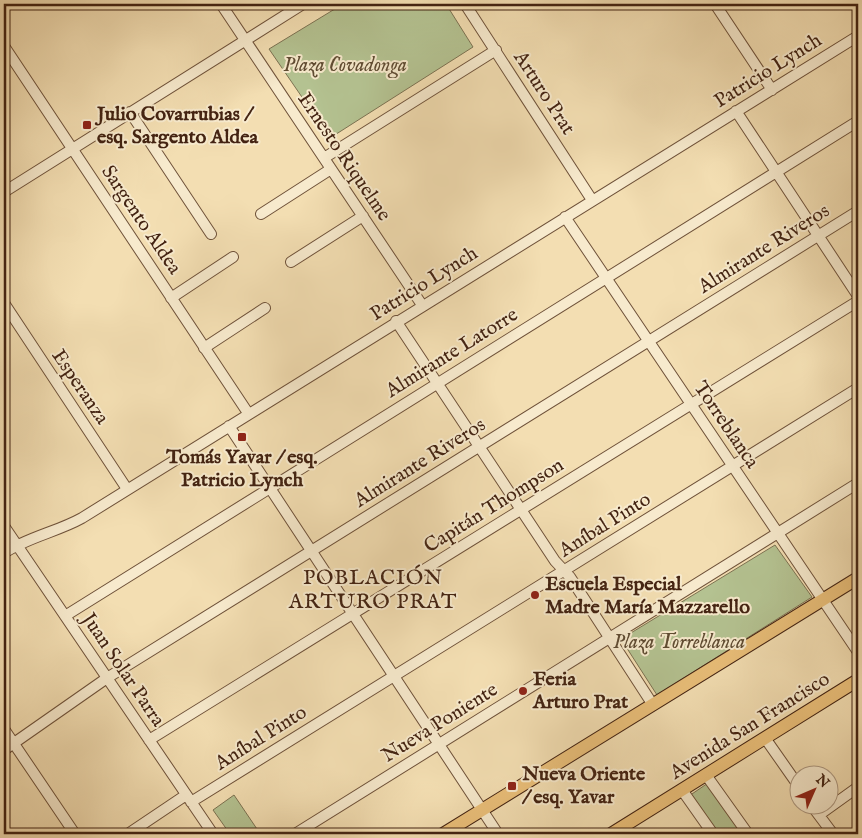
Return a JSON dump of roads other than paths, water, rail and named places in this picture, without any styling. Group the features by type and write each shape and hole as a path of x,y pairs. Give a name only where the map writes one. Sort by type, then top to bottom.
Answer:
{"main road":[{"path":"444,834 858,578"},
{"name":"Avenida San Francisco","path":"611,834 858,680"}],"street":[{"name":"Ernesto Riquelme","path":"220,4 422,305"},
{"path":"4,192 303,4"},
{"name":"Arturo Prat","path":"466,4 592,200"},
{"path":"715,4 772,90"},
{"name":"Patricio Lynch","path":"4,553 16,545 70,524 858,36"},
{"name":"Sargento Aldea","path":"4,46 248,413"},
{"path":"324,158 496,50"},
{"path":"736,111 858,296"},
{"path":"130,112 211,234"},
{"name":"Almirante Latorre","path":"65,616 858,121"},
{"path":"261,214 331,169"},
{"name":"Almirante Riveros","path":"4,750 107,678 858,211"},
{"path":"291,262 363,216"},
{"name":"Torreblanca","path":"565,217 858,652"},
{"path":"171,298 233,257"},
{"name":"Capitán Thompson","path":"149,740 858,301"},
{"name":"Esperanza","path":"4,303 127,489"},
{"path":"204,348 265,308"},
{"path":"396,321 610,638 653,705"},
{"name":"Aníbal Pinto","path":"128,834 394,676 858,388"},
{"path":"229,426 498,834"},
{"name":"Nueva Poniente","path":"295,834 858,483"},
{"name":"Juan Solar Parra","path":"4,526 212,834"},
{"path":"4,729 75,834"},
{"path":"765,738 790,774"},
{"path":"706,775 748,834"},
{"path":"840,800 858,787"},
{"path":"682,790 713,834"},
{"path":"820,816 832,834"}],"place":[{"name":"Julio Covarrubias / esq. Sargento Aldea","path":"87,125"},
{"name":"Tomás Yavar / esq. Patricio Lynch","path":"242,437"},
{"name":"Escuela Especial Madre María Mazzarello","path":"535,595"},
{"name":"Feria Arturo Prat","path":"523,691"},
{"name":"Nueva Oriente / esq. Yavar","path":"512,786"}],"district":[{"name":"POBLACIÓN ARTURO PRAT","path":"373,590"}],"park label":[{"name":"Plaza Covadonga","path":"345,65"},
{"name":"Plaza Torreblanca","path":"679,642"}]}
